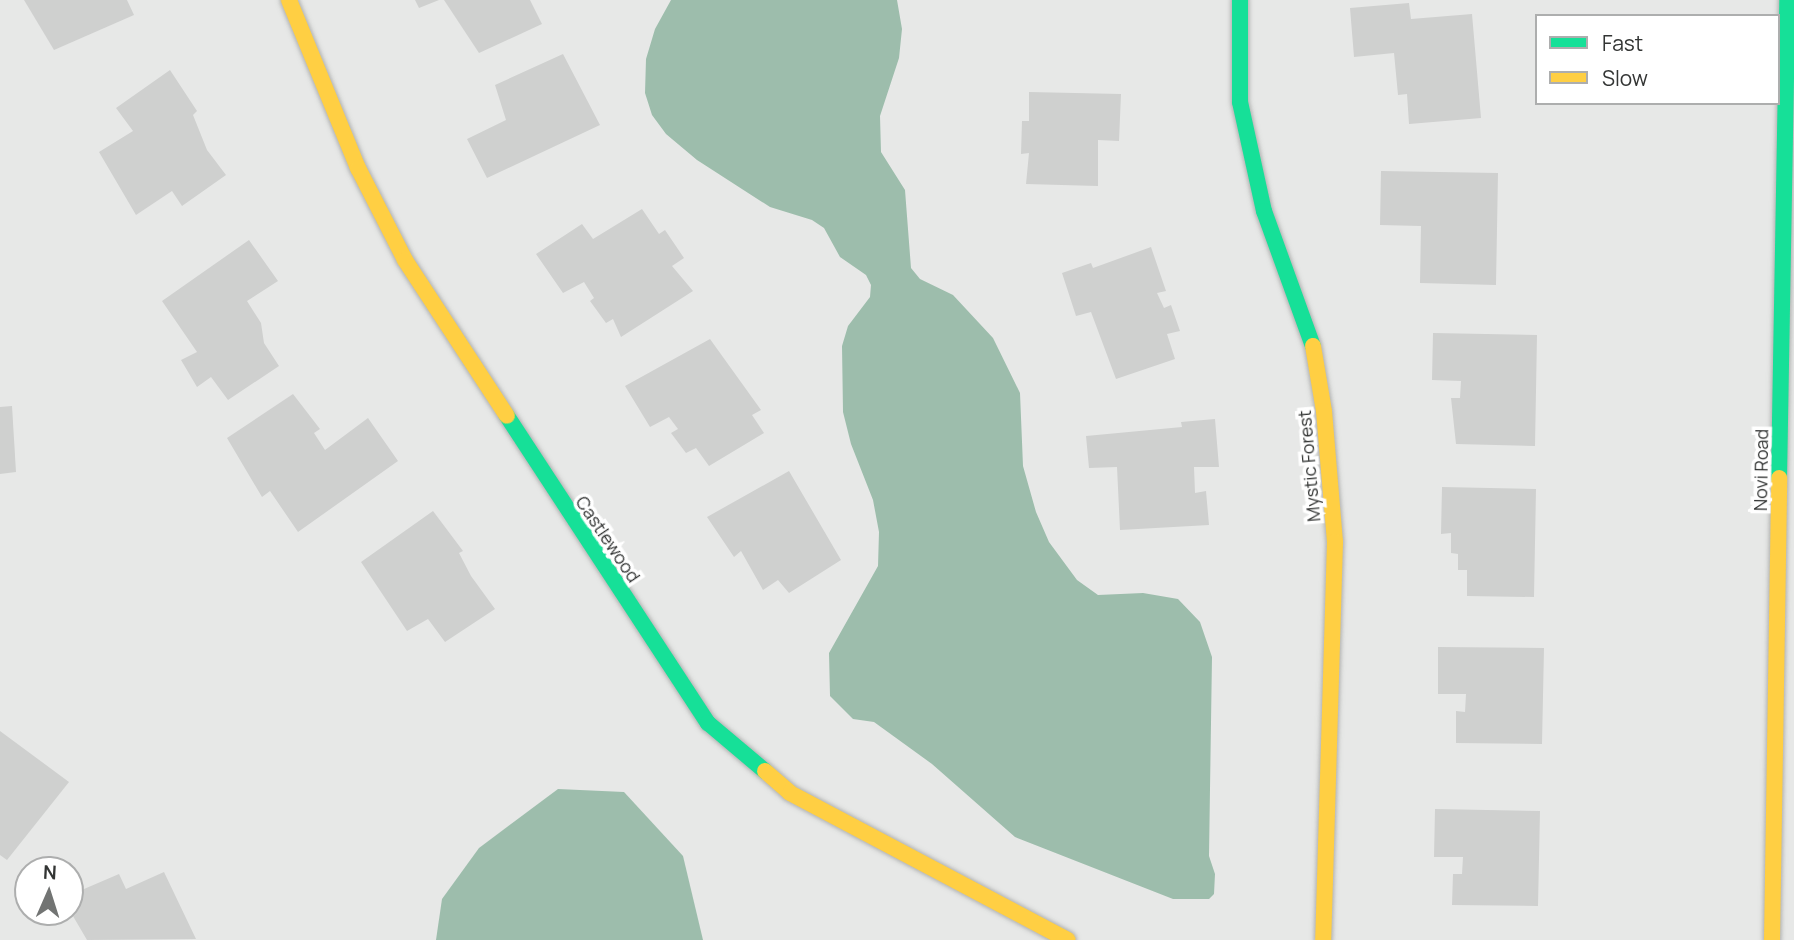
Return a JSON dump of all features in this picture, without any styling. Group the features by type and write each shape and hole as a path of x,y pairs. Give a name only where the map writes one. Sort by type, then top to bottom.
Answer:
{"street":[{"name":"Castlewood","path":"289,0 337,108 358,168 405,260 708,723 790,793 1068,940"},
{"name":"Mystic Forest","path":"1240,0 1240,102 1264,211 1313,346 1325,424 1335,541 1323,940"},
{"name":"Novi Road","path":"1772,940 1787,0"}],"shaded area":[{"path":"671,0 897,0 902,29 899,58 880,116 881,152 905,190 911,268 920,279 953,295 993,338 1020,393 1023,466 1036,512 1049,542 1077,580 1098,595 1143,593 1178,599 1200,622 1212,657 1209,856 1215,874 1214,894 1209,899 1173,899 1015,837 932,764 874,722 853,719 830,696 829,653 878,566 879,532 873,500 851,444 843,412 842,346 848,326 870,297 871,285 866,275 840,257 824,228 812,220 770,207 697,160 666,134 652,115 645,93 646,59 655,29"},
{"path":"558,789 624,792 683,856 703,940 436,940 442,899 479,848"}],"building":[{"path":"24,0 127,0 134,15 54,50"},
{"path":"415,0 439,0 419,8"},
{"path":"444,0 530,0 542,24 479,53"},
{"path":"1409,3 1411,19 1472,14 1481,118 1409,124 1407,94 1398,95 1394,53 1354,57 1350,8"},
{"path":"563,54 600,125 487,178 467,139 506,120 495,85"},
{"path":"170,70 197,111 193,115 207,150 226,175 182,206 172,191 136,215 99,152 133,131 116,108"},
{"path":"1029,92 1121,94 1119,141 1098,140 1098,186 1026,184 1029,153 1021,154 1022,121 1029,121"},
{"path":"1381,171 1498,173 1496,285 1420,283 1421,226 1380,225"},
{"path":"642,209 659,234 665,230 684,258 672,266 693,291 621,337 613,319 606,323 590,301 594,298 584,282 563,293 536,254 582,224 593,239"},
{"path":"249,240 278,281 247,301 261,323 264,343 279,366 228,400 211,377 197,387 181,360 197,352 162,301"},
{"path":"1151,247 1166,291 1157,293 1164,308 1171,305 1180,331 1167,334 1175,359 1116,379 1091,312 1076,316 1062,273 1091,263 1093,268"},
{"path":"1433,333 1537,335 1535,446 1456,444 1451,398 1460,398 1461,381 1432,380"},
{"path":"710,339 761,410 752,415 764,433 709,466 696,448 686,453 671,433 678,429 669,417 650,427 625,386"},
{"path":"293,394 320,429 314,433 325,450 368,418 398,461 298,532 270,491 262,497 227,438"},
{"path":"12,406 16,472 0,474 0,407"},
{"path":"1215,419 1219,467 1194,467 1195,493 1206,491 1209,525 1120,530 1117,467 1089,468 1086,436 1182,427 1181,422"},
{"path":"789,471 841,560 789,593 778,580 763,590 741,551 734,557 707,517"},
{"path":"1442,487 1536,489 1534,597 1467,596 1467,570 1458,570 1458,554 1451,553 1451,533 1441,534"},
{"path":"433,511 463,551 459,553 471,576 495,609 445,642 428,619 407,631 361,562"},
{"path":"1438,647 1544,648 1542,744 1456,743 1456,711 1465,712 1466,694 1438,694"},
{"path":"0,731 69,782 7,860 0,855"},
{"path":"1435,809 1540,811 1538,906 1452,905 1453,874 1462,874 1463,857 1434,857"},
{"path":"164,872 196,939 87,940 79,926 84,926 84,889 119,874 126,889"}],"traffic: fast":[{"path":"1240,0 1240,102 1264,211 1313,346"},
{"path":"1779,478 1787,0"},
{"path":"507,416 708,723 765,771"}],"traffic: slow":[{"path":"289,0 358,168 405,260 507,416"},
{"path":"1313,346 1324,411 1335,542 1323,940"},
{"path":"1772,940 1779,478"},
{"path":"765,771 790,793 1068,940"}]}
